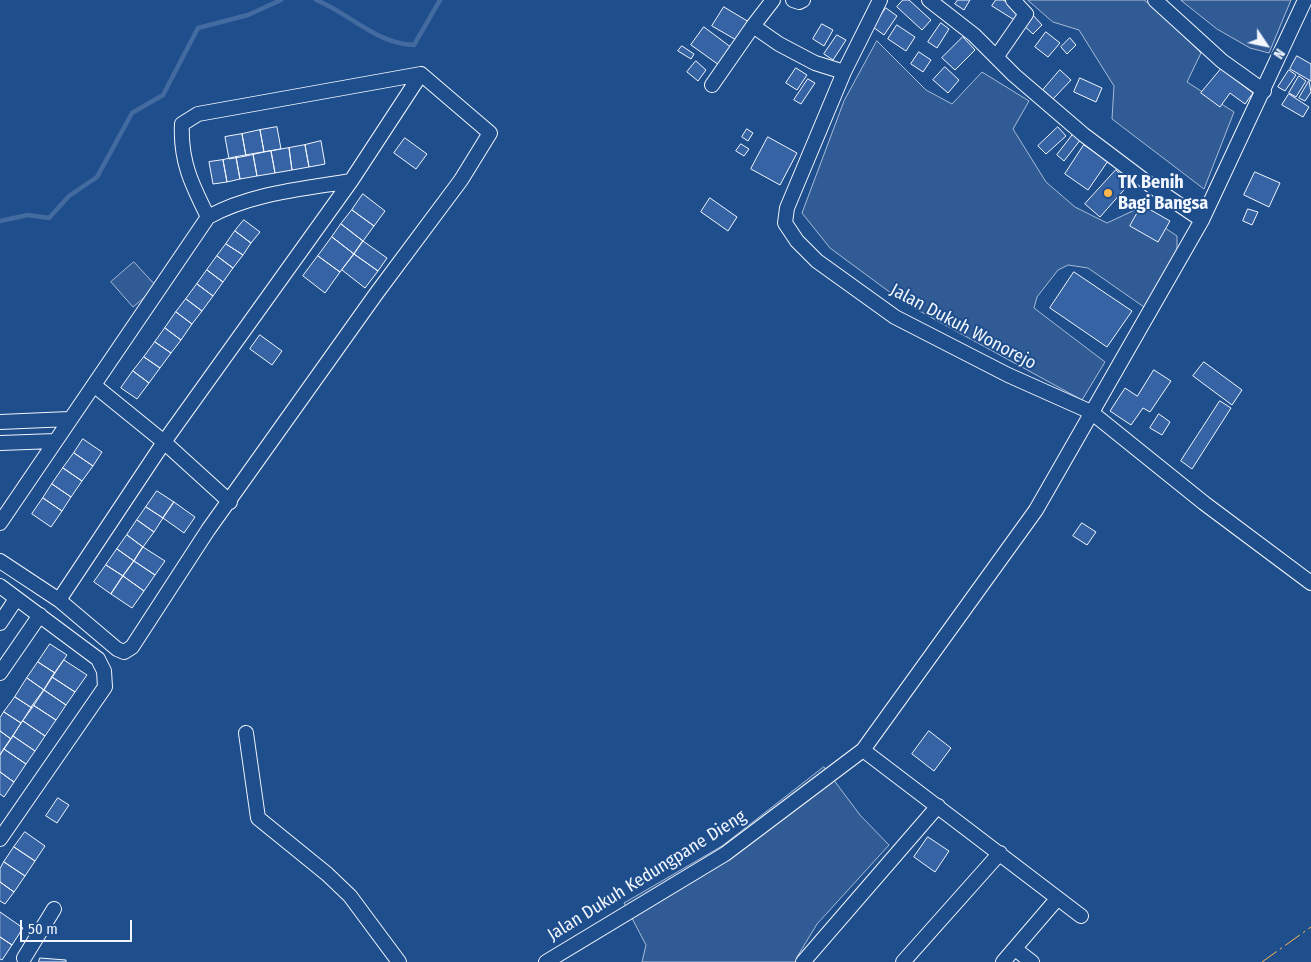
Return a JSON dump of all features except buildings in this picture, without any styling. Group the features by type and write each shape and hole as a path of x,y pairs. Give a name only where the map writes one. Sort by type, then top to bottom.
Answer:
{"street":[{"path":"712,85 753,26 774,0"},
{"path":"793,0 799,2 803,0"},
{"path":"929,0 974,35 1014,75 1084,135 1153,187 1202,220"},
{"path":"997,56 1026,14 1013,0"},
{"path":"1155,0 1222,61 1264,91"},
{"path":"1081,916 863,750 1036,510 1202,220 1305,0"},
{"name":"Jalan Dukuh Wonorejo","path":"875,2 787,208 786,223 796,241 817,261 896,317 1008,375 1091,412 1204,503 1311,583"},
{"path":"753,26 779,44 815,63 844,72"},
{"path":"59,600 164,442 351,181 421,74"},
{"path":"208,217 187,175 181,142 182,124 198,114 421,74"},
{"path":"0,561 59,600 105,640 124,652 132,647 208,530 230,502 376,294 462,180 490,133 421,74"},
{"path":"0,523 69,419 95,386 208,217 228,206 262,196 351,181"},
{"path":"95,386 164,442 230,502"},
{"path":"0,422 69,419"},
{"path":"0,443 55,441"},
{"path":"0,586 98,659 104,671 105,686 0,838"},
{"path":"0,623 16,599"},
{"path":"0,673 40,615"},
{"path":"246,733 258,818 327,874 350,896 399,962"},
{"name":"Jalan Dukuh Kedungpane Dieng","path":"546,962 725,854 863,750"},
{"path":"803,962 938,806"},
{"path":"903,962 1000,853"},
{"path":"1003,962 1057,899"},
{"path":"23,961 54,909"},
{"path":"1015,949 1032,962"}],"shaded area":[{"path":"1028,0 1144,0 1201,53 1187,82 1234,112 1204,189 1112,119 1114,86 1079,30 1053,22"},
{"path":"1181,0 1291,0 1269,53 1250,48 1217,29"},
{"path":"877,41 926,90 952,104 982,72 1029,101 1013,129 1046,182 1075,207 1107,223 1137,209 1177,236 1177,253 1144,307 1088,268 1068,265 1058,270 1037,297 1034,308 1105,362 1082,400 903,302 830,248 802,213 844,101"},
{"path":"134,262 157,287 133,307 111,282"},
{"path":"824,767 860,815 889,845 817,924 797,957 798,962 642,962 646,945 624,903 722,846"}],"waterway":[{"path":"0,221 28,215 49,218 69,196 97,177 132,113 163,95 198,28 248,15 281,0"},
{"path":"316,0 375,34 400,43 414,45 440,0"}],"power":[{"path":"1262,962 1311,927"}],"place":[{"name":"TK Benih Bagi Bangsa","path":"1108,193"}]}
